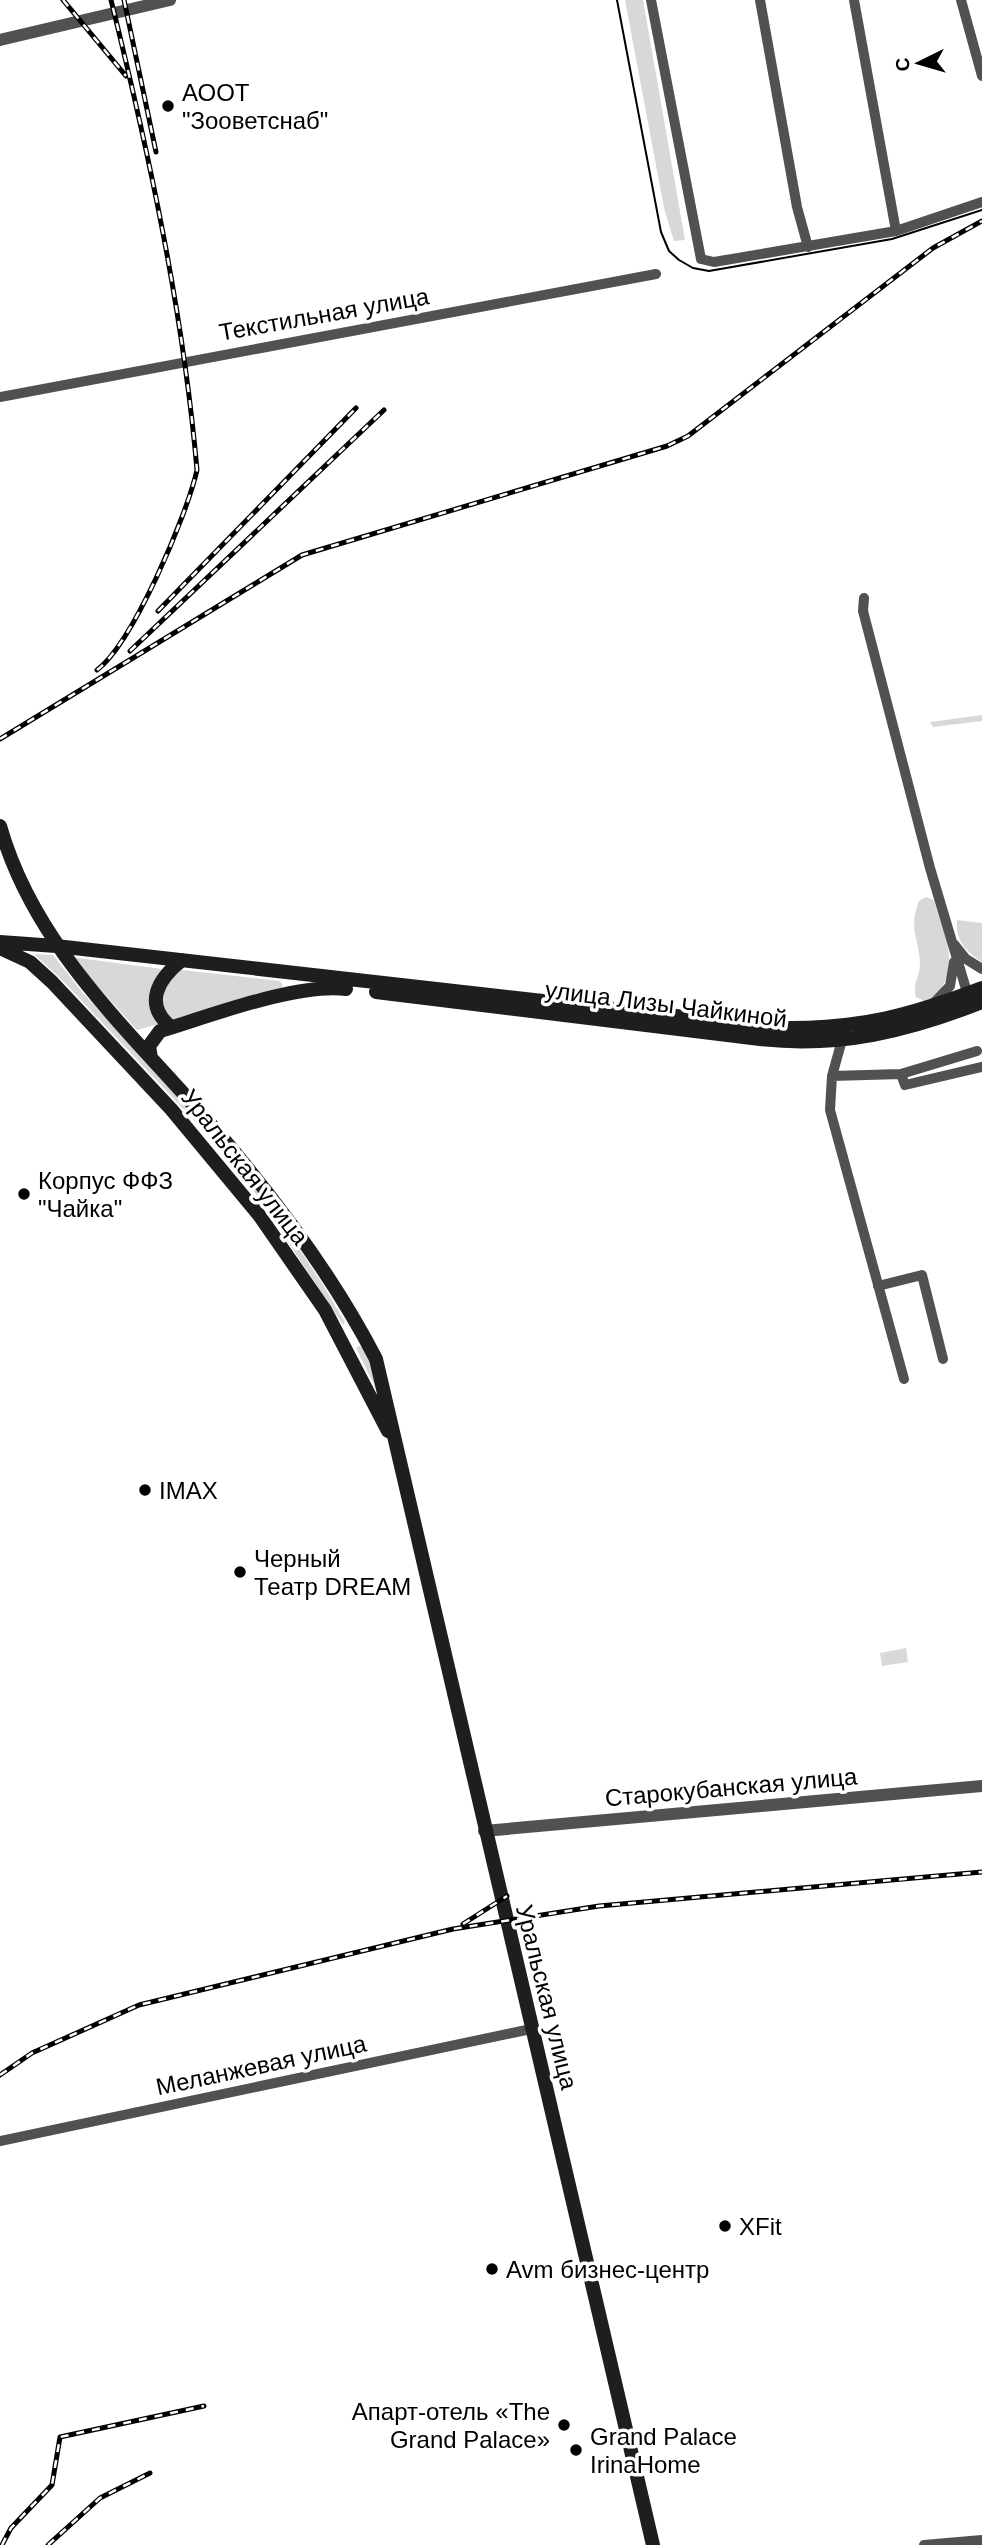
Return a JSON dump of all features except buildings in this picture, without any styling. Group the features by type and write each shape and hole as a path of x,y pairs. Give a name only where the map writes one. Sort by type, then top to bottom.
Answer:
{"main road":[{"name":"Уральская улица","path":"1,835 19,879 56,946 95,996 272,1200 351,1313 376,1359 401,1458 530,2029 653,2545"},
{"path":"0,942 181,960 340,983"},
{"name":"Уральская улица","path":"0,948 30,962 52,982 228,1175 325,1310 401,1458"},
{"path":"172,1027 157,1012 155,998 157,985 181,960"},
{"path":"151,1058 149,1046 153,1037 172,1027 297,992 340,983"},
{"name":"улица Лизы Чайкиной","path":"340,983 783,1042 884,1035 973,1001 982,988"},
{"name":"улица Лизы Чайкиной","path":"340,983 783,1028 871,1023 973,1001"},
{"path":"220,1137 229,1164 228,1175"},
{"path":"347,1351 352,1337 351,1313"}],"street":[{"path":"0,40 170,0"},
{"path":"651,0 701,259 714,262 896,231 982,202"},
{"path":"760,0 797,206 808,247"},
{"path":"854,0 896,231"},
{"path":"961,0 982,76"},
{"name":"Текстильная улица","path":"0,397 656,274"},
{"path":"864,598 863,611 951,941 973,1001"},
{"path":"951,941 966,959 982,969"},
{"path":"919,1012 941,999 950,986 954,960 951,941"},
{"path":"842,1040 832,1076 830,1110 904,1379"},
{"path":"832,1076 901,1074 977,1051"},
{"path":"901,1074 905,1085 981,1067"},
{"path":"878,1286 922,1275 943,1359"},
{"name":"Старокубанская улица","path":"484,1831 982,1786"},
{"name":"Меланжевая улица","path":"0,2141 530,2029"},
{"path":"924,2545 982,2540"}],"shaded area":[{"path":"625,0 643,0 685,240 674,241 664,208"},
{"path":"982,715 982,721 933,727 930,722"},
{"path":"926,897 934,900 949,954 946,979 928,1003 916,997 915,988 920,964 914,919 919,901"},
{"path":"957,920 982,923 982,962 963,945 958,934"},
{"path":"34,954 53,955 83,993 224,1146 221,1149 62,980"},
{"path":"71,957 162,969 151,996 152,1010 159,1024 137,1030"},
{"path":"182,970 280,981 283,986 280,990 171,1021 163,1012 161,987 171,976"},
{"path":"238,1167 308,1262 345,1322 343,1325"},
{"path":"356,1348 364,1348 374,1371 376,1389"},
{"path":"906,1648 908,1662 882,1666 880,1653"}],"tram line":[{"path":"617,0 661,232 669,251 679,260 693,268 709,271 892,239 982,210"}],"railway":[{"path":"63,0 126,76"},
{"path":"97,670 111,656 142,607 170,546 197,470 174,292 111,0"},
{"path":"124,0 156,152"},
{"path":"0,739 302,555 667,446 688,436 933,248 982,221"},
{"path":"158,611 356,408"},
{"path":"130,651 384,410"},
{"path":"0,2075 32,2053 139,2005 453,1929 599,1906 982,1872"},
{"path":"463,1924 507,1896"},
{"path":"2,2545 11,2528 52,2485 60,2437 204,2406"},
{"path":"48,2545 100,2498 150,2473"}],"place":[{"name":"АООТ \"Зооветснаб\"","path":"168,106"},
{"name":"Корпус ФФЗ \"Чайка\"","path":"24,1194"},
{"name":"IMAX","path":"145,1490"},
{"name":"Черный Театр DREAM","path":"240,1572"},
{"name":"XFit","path":"725,2226"},
{"name":"Avm бизнес-центр","path":"492,2269"},
{"name":"Апарт-отель «The Grand Palace»","path":"564,2425"},
{"name":"Grand Palace IrinaHome","path":"576,2450"}]}
